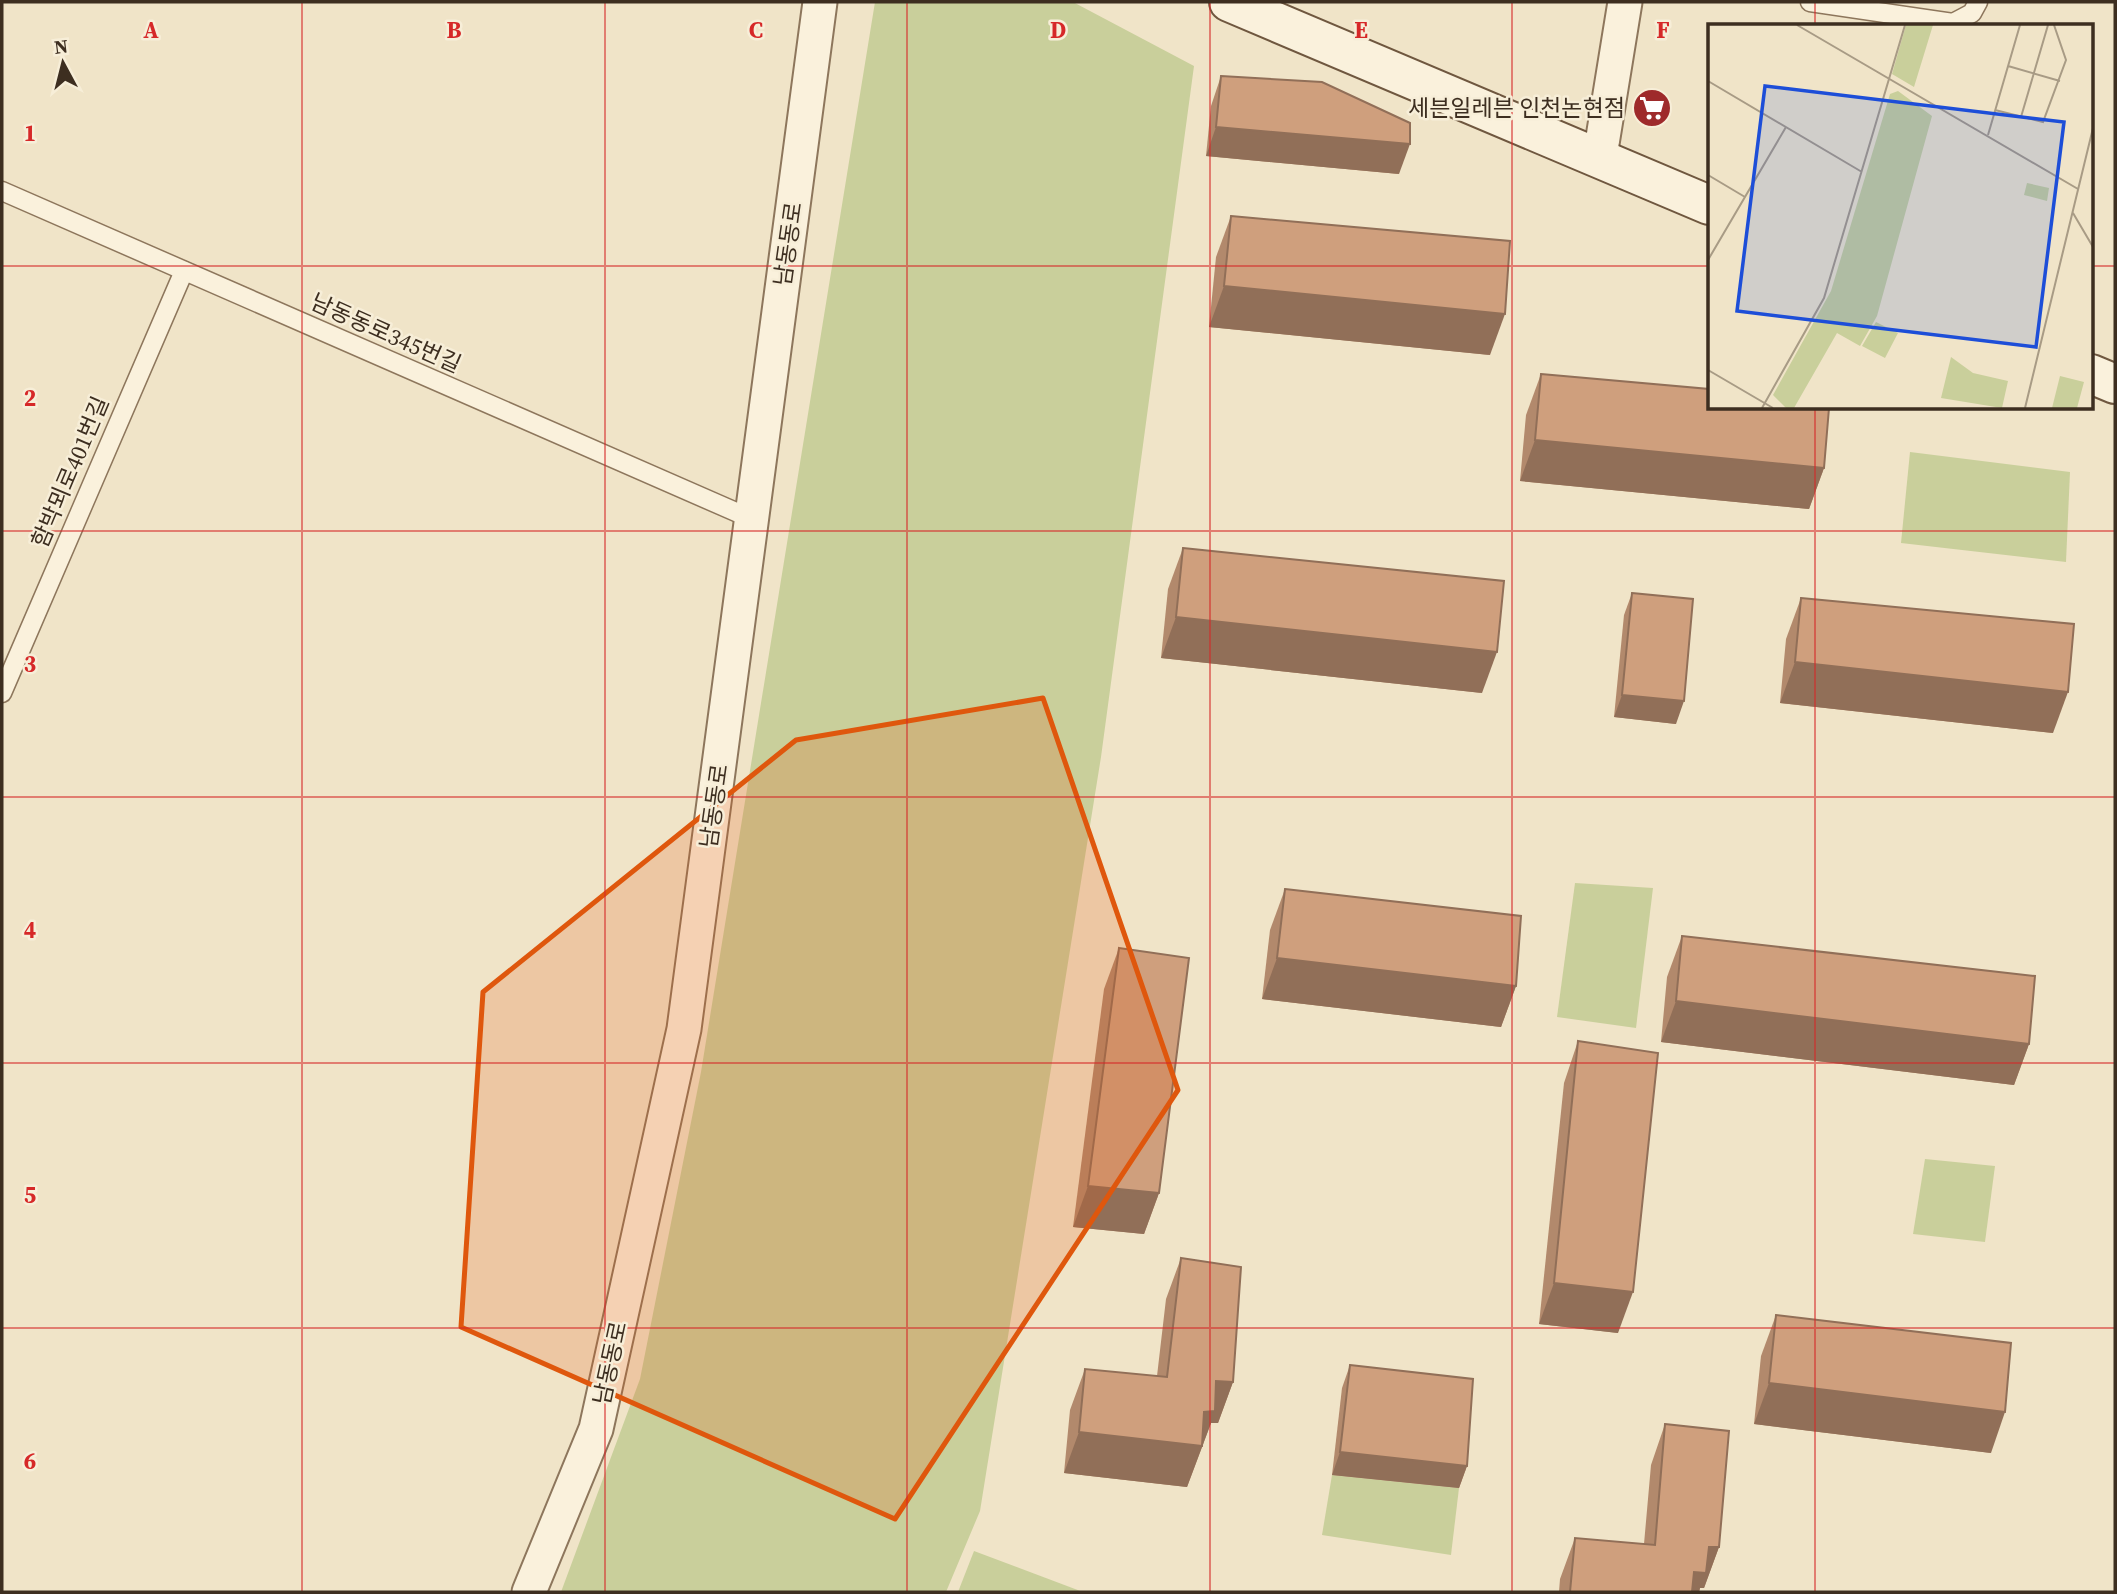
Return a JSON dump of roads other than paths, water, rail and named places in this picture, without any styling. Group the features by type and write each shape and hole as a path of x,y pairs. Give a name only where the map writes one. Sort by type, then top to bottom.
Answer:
{"street":[{"name":"남동동로","path":"529,1592 596,1429 684,1029 820,2"},
{"path":"1229,2 1600,156 1708,205"},
{"path":"1600,156 1625,2"},
{"path":"2092,373 2115,384"}],"lane":[{"path":"1812,2 1953,23 1972,13 1978,2"},
{"name":"남동동로345번길","path":"2,191 751,519"},
{"name":"함박뫼로401번길","path":"2,693 184,271"}],"place":[{"name":"세븐일레븐 인천논현점","path":"1652,108"}]}
